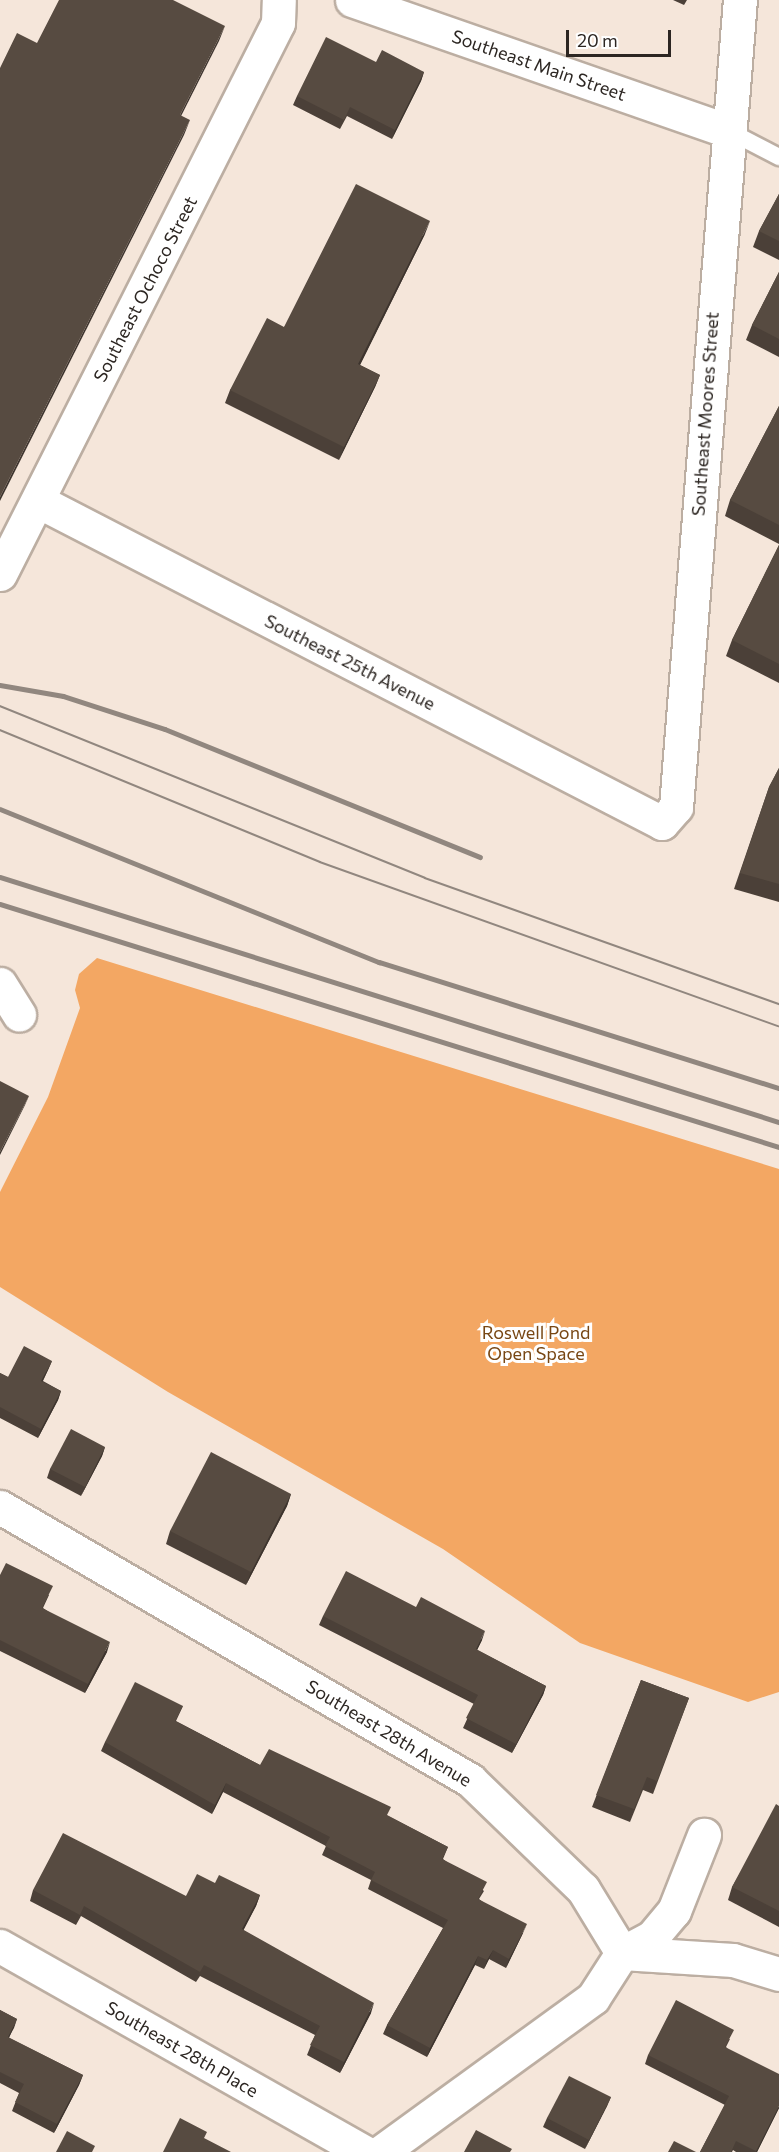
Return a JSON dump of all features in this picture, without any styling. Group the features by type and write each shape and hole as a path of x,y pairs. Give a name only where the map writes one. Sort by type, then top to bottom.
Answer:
{"street":[{"name":"Southeast Ochoco Street","path":"0,574 278,23 279,0"},
{"name":"Southeast Main Street","path":"352,0 726,130"},
{"name":"Southeast Moores Street","path":"662,823 676,807 726,130 740,0"},
{"name":"Southeast 25th Avenue","path":"38,501 662,823"},
{"path":"0,984 19,1014"},
{"name":"Southeast 28th Avenue","path":"0,1507 470,1780 583,1889 622,1953"},
{"path":"381,2152 571,2018 593,1998 622,1953 669,1919 704,1836"},
{"name":"Southeast 28th Place","path":"0,1946 364,2152"},
{"path":"622,1953 733,1960 779,1974"}],"lane":[{"path":"726,130 779,157"}],"green space":[{"name":"Roswell Pond Open Space","path":"97,958 779,1169 779,1692 748,1702 580,1643 443,1549 168,1392 0,1287 0,1192 48,1097 80,1008 75,990 79,974"}],"building":[{"path":"59,0 173,0 225,26 180,115 190,120 0,497 0,68 17,33 37,43"},
{"path":"326,37 376,62 382,50 424,72 395,130 350,107 344,120 297,96"},
{"path":"356,184 430,221 358,364 380,375 344,447 230,390 267,318 284,327"},
{"path":"779,194 779,241 759,231"},
{"path":"779,272 779,339 752,325"},
{"path":"779,406 779,525 730,500"},
{"path":"779,545 779,664 732,640"},
{"path":"779,768 779,884 740,873 769,787"},
{"path":"0,1081 29,1096 0,1152"},
{"path":"24,1346 52,1361 41,1381 61,1391 41,1429 0,1407 0,1373 8,1377"},
{"path":"71,1429 105,1447 85,1487 50,1469"},
{"path":"211,1452 291,1494 251,1572 170,1531"},
{"path":"6,1563 53,1586 42,1608 110,1642 88,1684 0,1640 0,1575"},
{"path":"346,1571 416,1607 421,1597 485,1631 476,1649 546,1686 516,1744 466,1718 478,1695 323,1616"},
{"path":"641,1680 689,1698 657,1781 647,1777 634,1809 596,1795"},
{"path":"135,1682 183,1706 175,1721 260,1765 269,1749 391,1807 387,1815 448,1847 442,1859 487,1882 478,1899 527,1924 509,1959 493,1950 487,1960 478,1956 430,2048 387,2025 448,1920 371,1880 375,1872 325,1846 330,1837 226,1783 215,1805 105,1742"},
{"path":"776,1804 779,1806 779,1911 732,1887"},
{"path":"63,1833 186,1896 197,1874 215,1883 219,1875 260,1895 242,1929 374,2003 344,2062 310,2045 320,2026 204,1965 200,1972 84,1906 80,1915 33,1890"},
{"path":"676,2000 734,2030 725,2047 779,2074 779,2106 756,2151 736,2141 731,2152 700,2152 729,2096 648,2055"},
{"path":"0,2010 17,2019 8,2037 83,2075 57,2124 15,2102 24,2084 0,2072"},
{"path":"569,2076 611,2097 589,2140 547,2118"},
{"path":"180,2118 207,2132 204,2138 231,2152 163,2152"},
{"path":"476,2130 512,2149 510,2152 464,2152"},
{"path":"67,2131 95,2146 92,2152 56,2152"},
{"path":"674,2141 696,2152 668,2152"}],"tram line":[{"path":"0,706 425,878 779,1004"},
{"path":"0,730 320,862 779,1026"}],"railway":[{"path":"0,685 63,696 165,729 480,857"},
{"path":"0,809 379,962 779,1088"},
{"path":"0,877 779,1122"},
{"path":"0,904 779,1147"}]}
